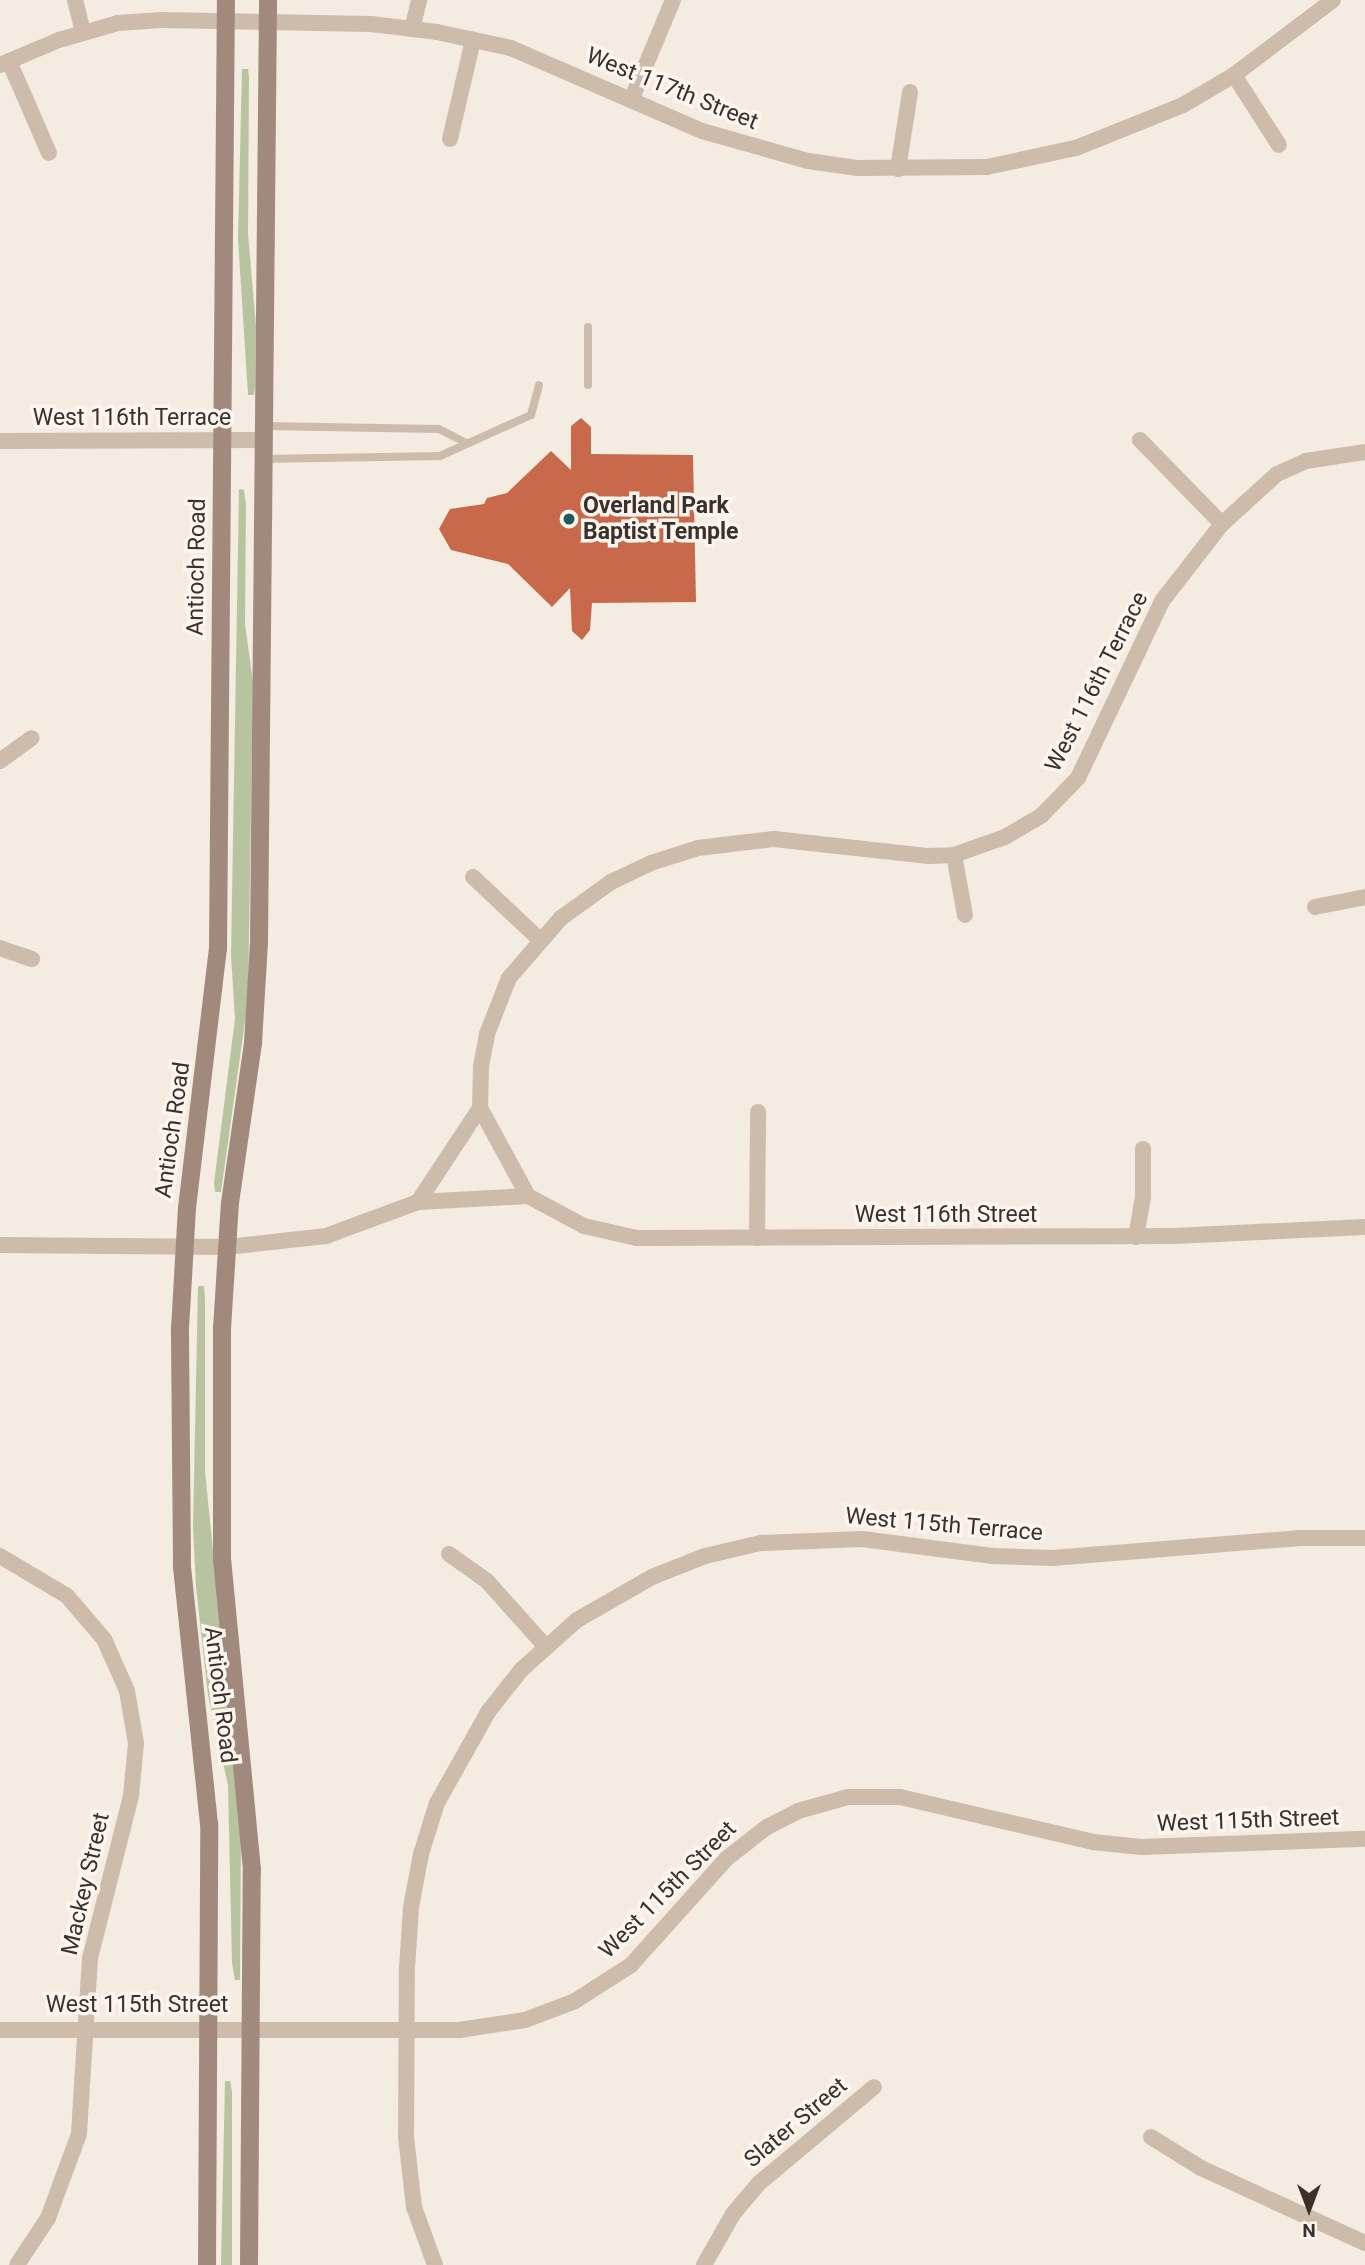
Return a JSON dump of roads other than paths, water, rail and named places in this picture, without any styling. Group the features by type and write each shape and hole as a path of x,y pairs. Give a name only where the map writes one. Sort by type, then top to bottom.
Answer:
{"main road":[{"name":"Antioch Road","path":"207,2265 209,1824 181,1533 184,1247 217,961 226,0"},
{"name":"Antioch Road","path":"249,2265 249,1818 222,1560 227,1247 253,1043 260,943 268,0"}],"street":[{"path":"75,0 83,33"},
{"path":"412,29 419,0"},
{"path":"632,98 673,0"},
{"name":"West 117th Street","path":"49,153 5,63 83,33 118,23 226,20 412,29 473,40 543,60 754,148 808,161 898,169 987,167 1076,148 1183,106 1234,75 1333,0"},
{"path":"450,139 473,40"},
{"path":"1234,75 1279,145"},
{"path":"898,169 910,92"},
{"name":"West 116th Terrace","path":"0,441 222,440 264,433"},
{"path":"1140,440 1222,524"},
{"name":"West 116th Terrace","path":"528,1196 480,1108 481,1066 496,1006 509,978 561,918 611,882 650,863 698,848 774,839 954,855 1005,837 1041,816 1072,785 1091,756 1162,601 1222,524 1277,474 1306,461 1365,452"},
{"path":"0,761 32,737"},
{"path":"954,855 965,915"},
{"path":"473,877 540,940"},
{"path":"1315,906 1365,897"},
{"path":"0,947 32,959"},
{"path":"418,1202 480,1108"},
{"path":"757,1238 758,1112"},
{"path":"1136,1237 1143,1197 1143,1150"},
{"path":"0,1245 227,1247 326,1236 418,1202 528,1196"},
{"name":"West 116th Street","path":"528,1196 584,1226 614,1235 757,1238 1136,1237 1365,1227"},
{"name":"West 115th Terrace","path":"435,2265 414,2207 407,2160 411,1908 437,1803 488,1712 546,1647 577,1620 652,1577 705,1556 761,1543 862,1539 993,1556 1052,1558 1298,1538 1365,1538"},
{"path":"449,1554 486,1581 546,1647"},
{"name":"Mackey Street","path":"0,1556 33,1572 80,1609 113,1656 132,1709 136,1743 131,1796 90,1958 79,2134 48,2218 17,2265"},
{"name":"West 115th Street","path":"0,2030 209,2027 407,2030 503,2025 575,2001 631,1965 739,1847 798,1811 848,1797 900,1797 1056,1834 1142,1847 1365,1839"},
{"name":"Slater Street","path":"704,2265 733,2214 758,2184 874,2087"},
{"path":"1150,2137 1201,2168 1365,2242"}],"lane":[{"path":"589,327 589,384"},
{"path":"264,459 440,456 464,442 531,415 539,384"},
{"path":"264,433 439,429 464,442"}],"place":[{"name":"Overland Park Baptist Temple","path":"569,519"}]}
